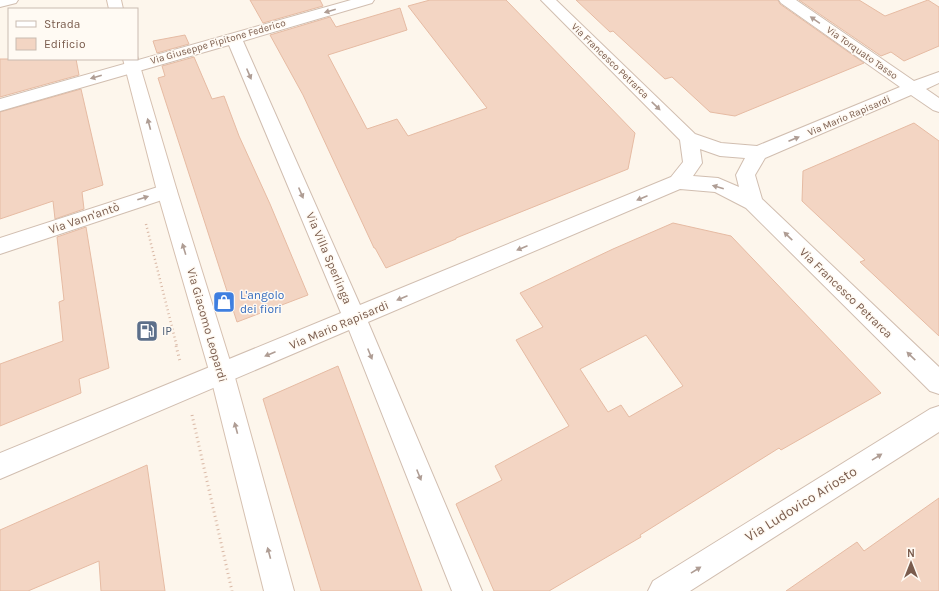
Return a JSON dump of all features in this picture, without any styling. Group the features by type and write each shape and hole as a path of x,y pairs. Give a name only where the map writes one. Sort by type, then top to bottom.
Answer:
{"street":[{"path":"0,3 11,0"},
{"name":"Via Francesco Petrarca","path":"548,0 689,138"},
{"name":"Via Torquato Tasso","path":"786,0 939,106"},
{"name":"Via Giuseppe Pipitone Federico","path":"0,105 132,63 234,38 357,1"},
{"name":"Via Villa Sperlinga","path":"234,38 355,318 467,591"},
{"name":"Via Giacomo Leopardi","path":"132,63 167,191 222,374 279,591"},
{"name":"Via Mario Rapisardi","path":"758,153 939,77"},
{"path":"678,182 693,163 689,138 720,148 758,153 745,175 753,202"},
{"path":"678,182 718,185 753,202"},
{"name":"Via Mario Rapisardi","path":"0,466 678,182"},
{"name":"Via Vann'antò","path":"0,246 167,191"},
{"name":"Via Francesco Petrarca","path":"753,202 939,383"},
{"name":"Via Ludovico Ariosto","path":"663,591 939,418"}],"path":[{"path":"140,200 186,389 232,591"}],"building":[{"path":"250,0 320,0 323,6 263,23"},
{"path":"430,0 506,0 635,133 628,169 456,238 386,268 374,248 303,95 270,35 330,17 336,27 400,8 407,30 328,55 367,129 397,119 408,136 487,108 408,6"},
{"path":"576,0 778,0 780,4 864,63 735,116 710,112 672,77 665,79 613,31 610,32"},
{"path":"799,0 859,0 885,16 928,0 939,7 939,46 904,61 891,52 881,56"},
{"path":"185,35 189,44 157,53 153,41"},
{"path":"194,57 212,99 224,96 239,136 270,204 308,295 237,322 158,78 165,76 162,66"},
{"path":"0,59 76,60 79,75 0,97"},
{"path":"81,89 103,185 82,192 84,209 55,219 53,201 0,219 0,112"},
{"path":"914,123 939,141 939,336 860,262 865,260 802,201 803,171"},
{"path":"673,223 731,236 881,393 781,450 779,448 640,535 641,537 549,591 494,591 456,504 502,480 495,466 569,426 516,340 543,327 520,293 613,249","holes":["646,335 683,386 629,417 621,405 608,412 580,369"]},
{"path":"86,227 109,368 79,379 81,393 0,426 0,364 63,341 59,302 64,300 57,237"},
{"path":"338,366 422,591 321,591 263,399"},
{"path":"147,465 165,591 101,591 99,561 28,591 0,591 0,530"},
{"path":"939,498 939,591 786,591 857,542 864,551"}],"place":[{"name":"L'angolo dei fiori","path":"224,302"},
{"name":"IP","path":"147,331"}]}
